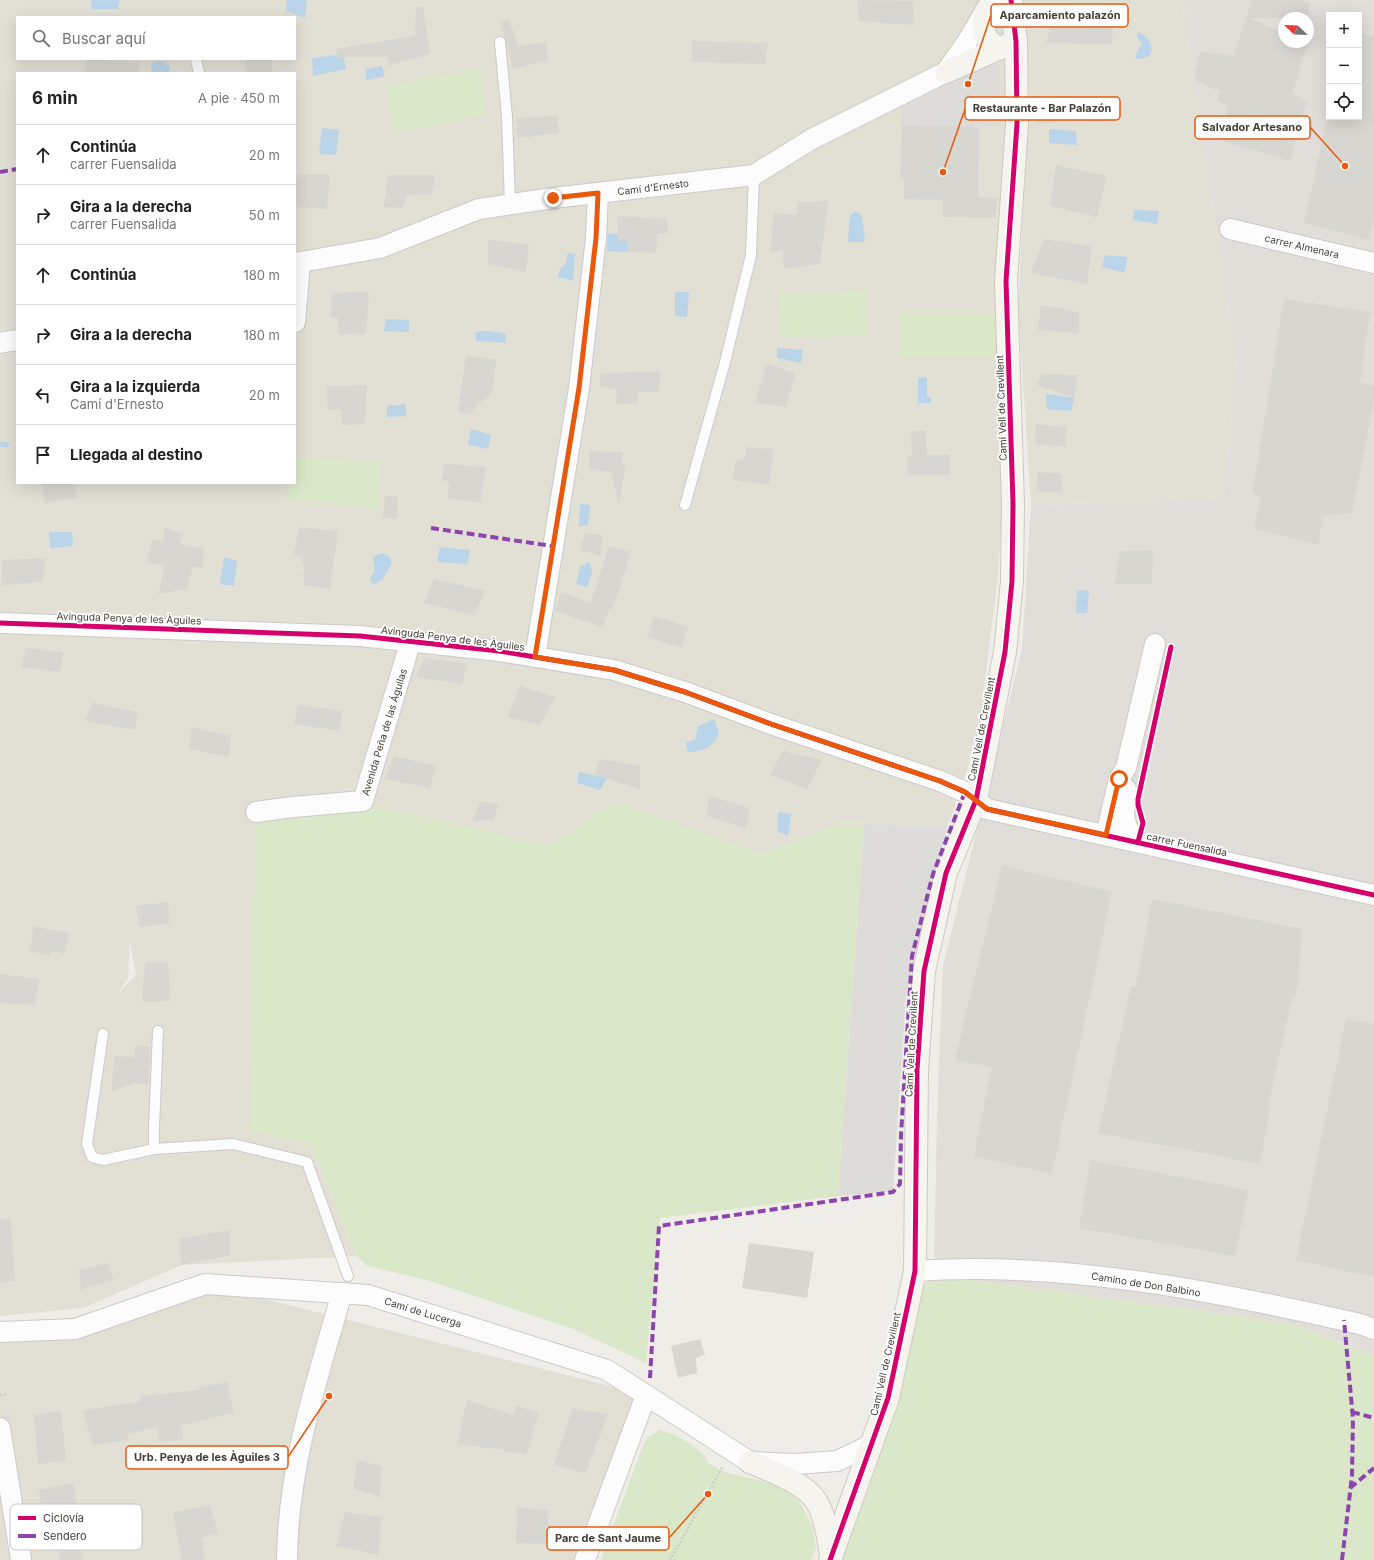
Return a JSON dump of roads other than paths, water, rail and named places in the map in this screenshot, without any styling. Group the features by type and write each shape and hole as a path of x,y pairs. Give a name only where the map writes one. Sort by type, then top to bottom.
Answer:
{"street":[{"name":"Camí Vell de Crevillent","path":"830,1558 873,1444 888,1398 915,1271 917,1070 924,971 946,874 976,800 1005,652 1012,581 1013,504 1006,281 1017,124 1008,45 1011,0"},
{"path":"989,5 984,26 985,36 991,44 1008,45"},
{"path":"946,72 967,42 989,5"},
{"path":"946,72 1008,45"},
{"name":"Camí d'Ernesto","path":"298,263 380,248 479,209 598,193 754,175 812,139 946,72"},
{"path":"535,657 579,388 596,238 598,193"},
{"name":"carrer Almenara","path":"1230,229 1374,263"},
{"path":"296,302 298,263"},
{"path":"0,343 16,340"},
{"name":"Avinguda Penya de les Àguiles","path":"0,623 360,636 411,640 535,657 614,670 685,692 771,724 940,781 965,792 976,800"},
{"name":"Avenida Peña de las Águilas","path":"256,812 293,806 363,801 411,640"},
{"name":"carrer Fuensalida","path":"1106,835 1119,779 1126,768 1156,644"},
{"name":"carrer Fuensalida","path":"1126,768 1128,776 1124,821 1127,830 1138,842"},
{"name":"carrer Fuensalida","path":"976,800 987,809 1374,895"},
{"name":"Camino de Don Balbino","path":"915,1271 982,1269 1078,1273 1251,1299 1360,1324 1374,1329"},
{"name":"Camí de Lucerga","path":"0,1332 75,1329 205,1284 345,1285 368,1295 607,1370 750,1462"},
{"path":"287,1560 294,1474 307,1414 345,1285"},
{"path":"585,1560 646,1395"},
{"path":"0,1428 13,1504"},
{"path":"750,1462 820,1463 837,1461 873,1444"},
{"path":"750,1462 790,1480 816,1501 826,1529 830,1558"},
{"path":"816,1501 832,1503 854,1496 852,1483 842,1472 820,1463"},
{"path":"20,1550 22,1560"}],"lane":[{"path":"500,42 507,118 510,204"},
{"path":"196,60 200,72"},
{"path":"685,505 725,362 751,255 754,175"},
{"path":"154,1149 158,1032"},
{"path":"103,1034 87,1144 92,1157 103,1160 154,1149 233,1144 307,1162 345,1285"}],"water":[{"path":"91,0 120,0 118,9 92,9"},
{"path":"287,0 307,0 305,18 286,11"},
{"path":"1138,32 1148,40 1152,49 1148,57 1142,59 1135,59 1142,43 1137,38"},
{"path":"343,54 346,69 313,76 312,58"},
{"path":"158,61 165,62 170,68 168,72 152,72 151,64"},
{"path":"382,66 385,76 366,80 366,69"},
{"path":"322,128 339,130 336,155 319,154"},
{"path":"1049,129 1076,131 1077,145 1049,143"},
{"path":"1134,210 1159,211 1157,224 1133,220"},
{"path":"855,212 862,215 865,242 848,242 850,215"},
{"path":"608,233 618,234 618,241 627,241 627,252 607,251"},
{"path":"568,253 575,254 573,281 558,277 560,269 566,263"},
{"path":"1105,255 1128,257 1124,273 1102,267"},
{"path":"675,292 689,292 687,317 675,316"},
{"path":"386,319 409,320 409,332 384,331"},
{"path":"482,331 506,334 505,343 476,341 475,333"},
{"path":"777,348 803,350 801,363 777,358"},
{"path":"927,377 927,397 931,397 931,403 918,403 918,378"},
{"path":"1046,394 1074,398 1071,411 1047,409"},
{"path":"406,404 406,416 387,417 387,406"},
{"path":"471,429 491,435 488,449 468,445"},
{"path":"580,504 590,505 588,526 579,526"},
{"path":"49,532 72,532 73,546 50,548"},
{"path":"440,547 470,550 467,564 437,562"},
{"path":"382,553 390,557 392,563 383,579 375,584 371,582 370,577 375,572 373,557"},
{"path":"224,557 237,561 234,586 220,584"},
{"path":"587,562 591,564 590,568 593,569 587,587 576,584 581,565 584,566"},
{"path":"1077,590 1089,591 1087,613 1076,613"},
{"path":"714,719 719,733 714,742 703,750 688,752 686,742 695,740 698,726"},
{"path":"579,772 607,778 600,790 577,783"},
{"path":"778,812 791,814 788,836 777,831"}],"waterway":[{"path":"0,444 7,445"}],"place":[{"name":"Aparcamiento palazón","path":"968,84"},
{"name":"Salvador Artesano","path":"1345,166"},
{"name":"Restaurante - Bar Palazón","path":"943,172"},
{"name":"Urb. Penya de les Àguiles 3","path":"329,1396"},
{"name":"Parc de Sant Jaume","path":"708,1494"}]}
